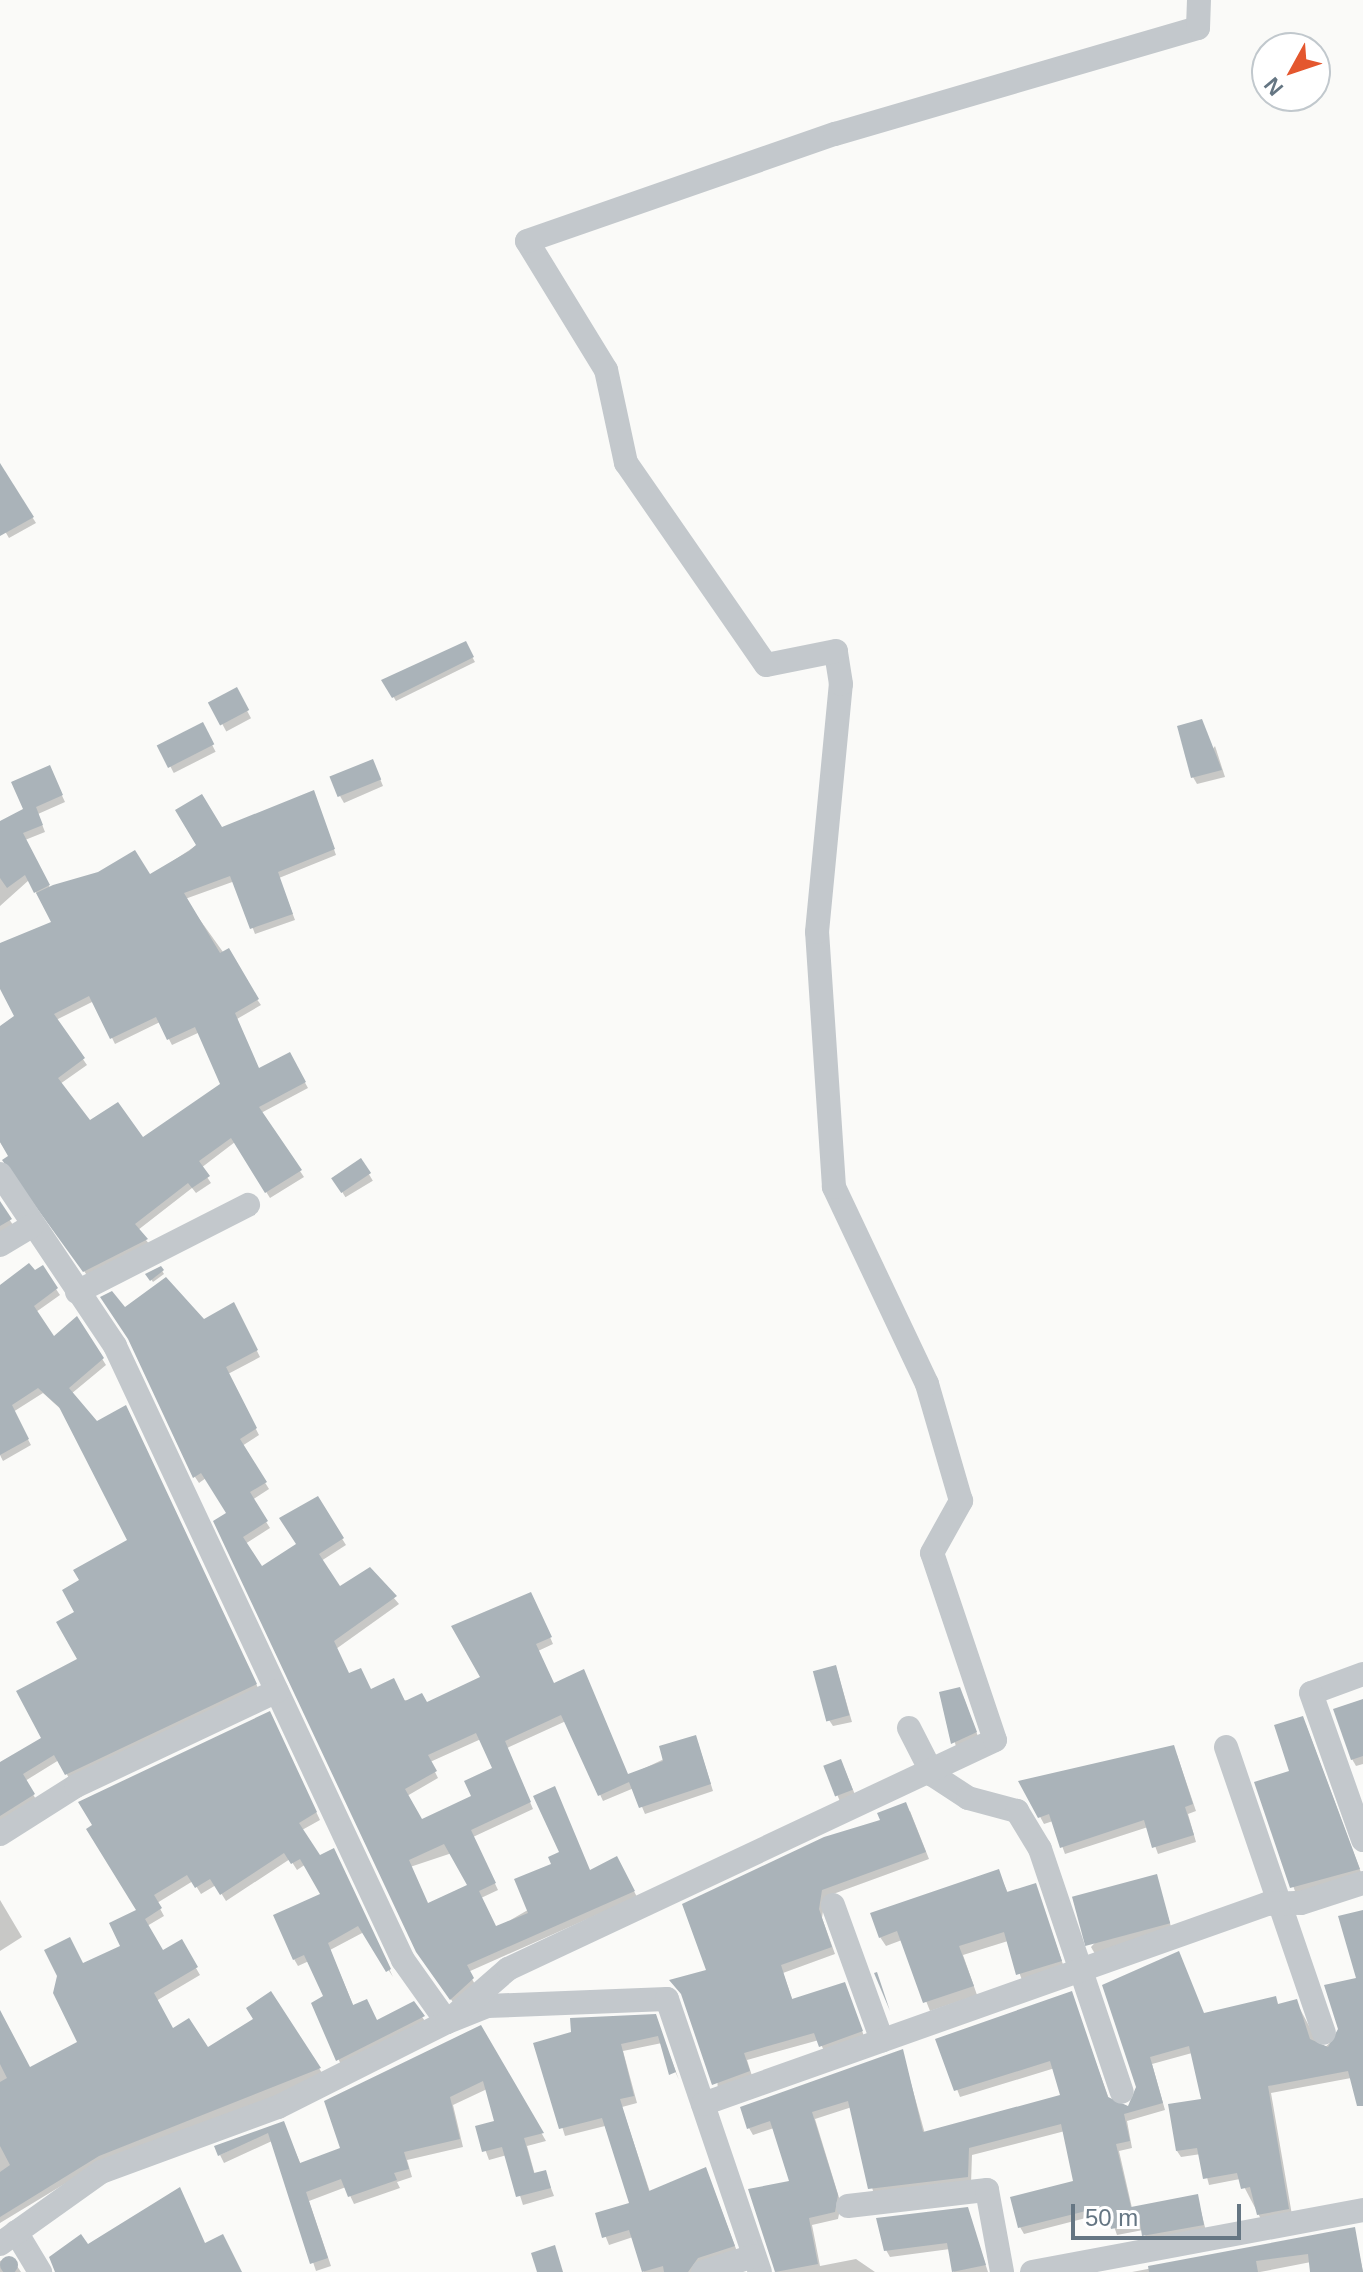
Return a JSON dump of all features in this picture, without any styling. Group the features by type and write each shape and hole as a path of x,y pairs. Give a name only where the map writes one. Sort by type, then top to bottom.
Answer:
{"street":[{"path":"447,2022 508,1969 802,1826 933,1775 995,1740 932,1553 961,1501 927,1384 834,1187 817,932 841,684 836,651 766,665 626,463 606,370 527,241 835,134 1198,28 1199,0"},
{"path":"0,1174 115,1346 403,1960 447,2022"},
{"path":"77,1292 248,1205"},
{"path":"0,1245 32,1226"},
{"path":"1363,1674 1311,1693 1363,1840"},
{"path":"0,1834 76,1786 277,1691"},
{"path":"909,1728 933,1775 968,1798 1017,1811 1040,1849 1122,2092"},
{"path":"1226,1747 1324,2033"},
{"path":"703,2104 1081,1969 1280,1904 1363,1883"},
{"path":"833,1905 882,2040"},
{"path":"40,2272 8,2238 101,2172 278,2107 447,2022 487,2006 667,1999 757,2264 703,2272"},
{"path":"848,2206 987,2190 1002,2272"},
{"path":"1032,2272 1363,2210"}],"building":[{"path":"0,463 34,517 0,536"},
{"path":"466,641 474,657 392,698 381,680"},
{"path":"237,687 249,710 220,725 208,702"},
{"path":"1202,719 1222,770 1191,778 1177,726"},
{"path":"203,722 214,744 168,768 157,746"},
{"path":"373,759 381,779 338,797 329,777"},
{"path":"50,765 63,795 36,807 43,825 23,833 50,885 34,893 25,875 7,888 0,878 0,821 23,809 11,782"},
{"path":"314,790 335,849 278,872 293,914 250,929 230,876 184,893 220,953 229,948 259,999 235,1013 259,1068 290,1052 306,1082 259,1107 302,1170 265,1193 231,1138 199,1161 210,1176 192,1188 188,1183 135,1224 148,1239 83,1272 2,1160 8,1156 0,1142 0,1026 14,1016 0,989 0,943 51,922 36,893 98,872 135,850 150,874 189,851 196,845 175,810 202,794 222,827","holes":["89,996 110,1039 156,1017 167,1040 195,1027 220,1084 143,1137 118,1102 90,1120 58,1078 85,1058 54,1014"]},
{"path":"361,1158 371,1173 341,1193 331,1178"},
{"path":"0,1201 12,1219 0,1226"},
{"path":"29,1263 35,1270 43,1265 58,1288 34,1306 54,1336 77,1316 104,1358 69,1388 97,1421 126,1405 257,1684 65,1775 54,1755 23,1774 35,1794 0,1816 0,1762 41,1738 16,1691 77,1659 56,1622 74,1612 62,1590 79,1580 73,1570 127,1540 59,1407 38,1388 12,1405 29,1439 0,1455 0,1285"},
{"path":"161,1266 164,1270 150,1281 145,1274"},
{"path":"166,1277 204,1319 234,1302 258,1350 226,1367 257,1428 240,1439 267,1482 250,1492 268,1521 243,1537 262,1566 296,1544 279,1518 318,1496 344,1538 319,1554 340,1586 370,1567 397,1596 334,1641 349,1673 361,1668 371,1689 394,1678 405,1701 422,1693 427,1702 480,1677 451,1626 531,1592 552,1637 536,1644 554,1683 584,1669 628,1774 663,1761 659,1746 696,1735 711,1784 639,1808 629,1782 598,1796 561,1715 505,1741 531,1802 471,1830 496,1883 479,1891 496,1926 528,1913 514,1879 551,1864 548,1857 559,1852 533,1796 555,1786 590,1870 617,1856 635,1891 467,1965 474,1978 450,2000 416,1952 213,1521 226,1513 201,1473 193,1478 128,1339 100,1297 112,1291 125,1307","holes":["476,1733 492,1768 464,1781 471,1796 422,1819 405,1789 437,1771 428,1755","444,1844 467,1885 428,1903 409,1860"]},
{"path":"836,1665 849,1715 826,1721 813,1671"},
{"path":"960,1687 977,1732 951,1744 939,1692"},
{"path":"1363,1699 1363,1756 1351,1760 1333,1709"},
{"path":"270,1711 317,1812 299,1823 320,1855 334,1848 391,1969 386,1972 358,1926 328,1943 353,2005 367,1999 377,2020 414,2001 425,2016 336,2061 311,2003 323,1996 304,1955 293,1960 273,1915 320,1894 300,1859 291,1864 284,1853 220,1895 210,1879 195,1888 187,1875 154,1895 162,1908 145,1919 163,1950 182,1939 198,1967 154,1993 173,2028 189,2018 208,2047 253,2019 246,2008 271,1991 321,2068 99,2156 0,2217 0,2172 10,2165 0,2146 0,2082 7,2078 0,2064 0,2010 30,2067 77,2042 53,1993 57,1976 44,1950 70,1937 83,1963 120,1946 109,1923 136,1910 86,1829 92,1825 78,1802"},
{"path":"1303,1716 1360,1869 1290,1888 1254,1782 1289,1771 1274,1725"},
{"path":"1174,1745 1193,1804 1185,1807 1194,1835 1152,1848 1144,1820 1060,1848 1049,1814 1038,1818 1018,1781"},
{"path":"841,1759 853,1790 835,1797 823,1766"},
{"path":"906,1802 926,1852 822,1890 819,1909 832,1947 781,1965 792,1999 845,1982 863,2031 819,2047 814,2033 744,2053 750,2071 712,2085 681,1994 669,1980 706,1970 682,1904 824,1837 880,1820 877,1813"},
{"path":"999,1869 1007,1892 1036,1883 1062,1961 1016,1975 1004,1932 959,1946 974,1986 923,2003 897,1931 879,1938 870,1913"},
{"path":"1157,1874 1170,1923 1085,1946 1072,1897"},
{"path":"1363,1910 1363,2106 1357,2106 1348,2071 1268,2086 1289,2209 1257,2215 1250,2187 1241,2189 1237,2173 1203,2179 1197,2148 1176,2151 1168,2104 1201,2099 1189,2046 1150,2057 1163,2103 1124,2114 1130,2141 1116,2144 1131,2207 1198,2194 1204,2225 1142,2236 1140,2223 1111,2229 1106,2206 1018,2228 1010,2197 1073,2181 1061,2124 969,2148 968,2177 868,2189 848,2101 812,2112 838,2195 835,2212 809,2218 818,2264 775,2272 748,2189 789,2181 770,2121 747,2129 740,2107 903,2049 923,2132 1060,2095 1050,2061 954,2091 935,2039 1072,1991 1108,2097 1128,2106 1136,2087 1102,1985 1179,1951 1204,2013 1276,1996 1278,2004 1297,1999 1310,2039 1328,2047 1338,2029 1324,1985 1356,1978 1338,1916"},
{"path":"877,1972 890,2011 874,1973"},
{"path":"656,2014 676,2072 669,2075 658,2036 621,2044 634,2096 620,2099 649,2191 706,2167 735,2246 698,2258 688,2272 664,2272 663,2266 642,2272 629,2230 602,2238 595,2213 629,2203 602,2118 559,2129 533,2043 571,2032 570,2018"},
{"path":"481,2025 544,2133 524,2138 534,2173 546,2170 551,2188 516,2197 502,2147 482,2152 475,2126 494,2121 483,2081 450,2097 460,2139 404,2152 409,2169 394,2173 397,2180 348,2197 341,2179 306,2192 328,2258 310,2264 268,2133 218,2156 214,2146 284,2121 300,2163 340,2148 324,2101"},
{"path":"180,2187 205,2243 223,2234 242,2272 55,2272 49,2257 81,2234 88,2244"},
{"path":"968,2207 986,2265 952,2272 947,2243 884,2251 876,2218"},
{"path":"1355,2227 1363,2272 1310,2272 1308,2254 1256,2261 1258,2272 1149,2272 1148,2266"},
{"path":"555,2245 563,2272 537,2272 531,2253"},
{"path":"5,2256 13,2256 18,2265 16,2272 5,2274 0,2269 0,2261"}]}
